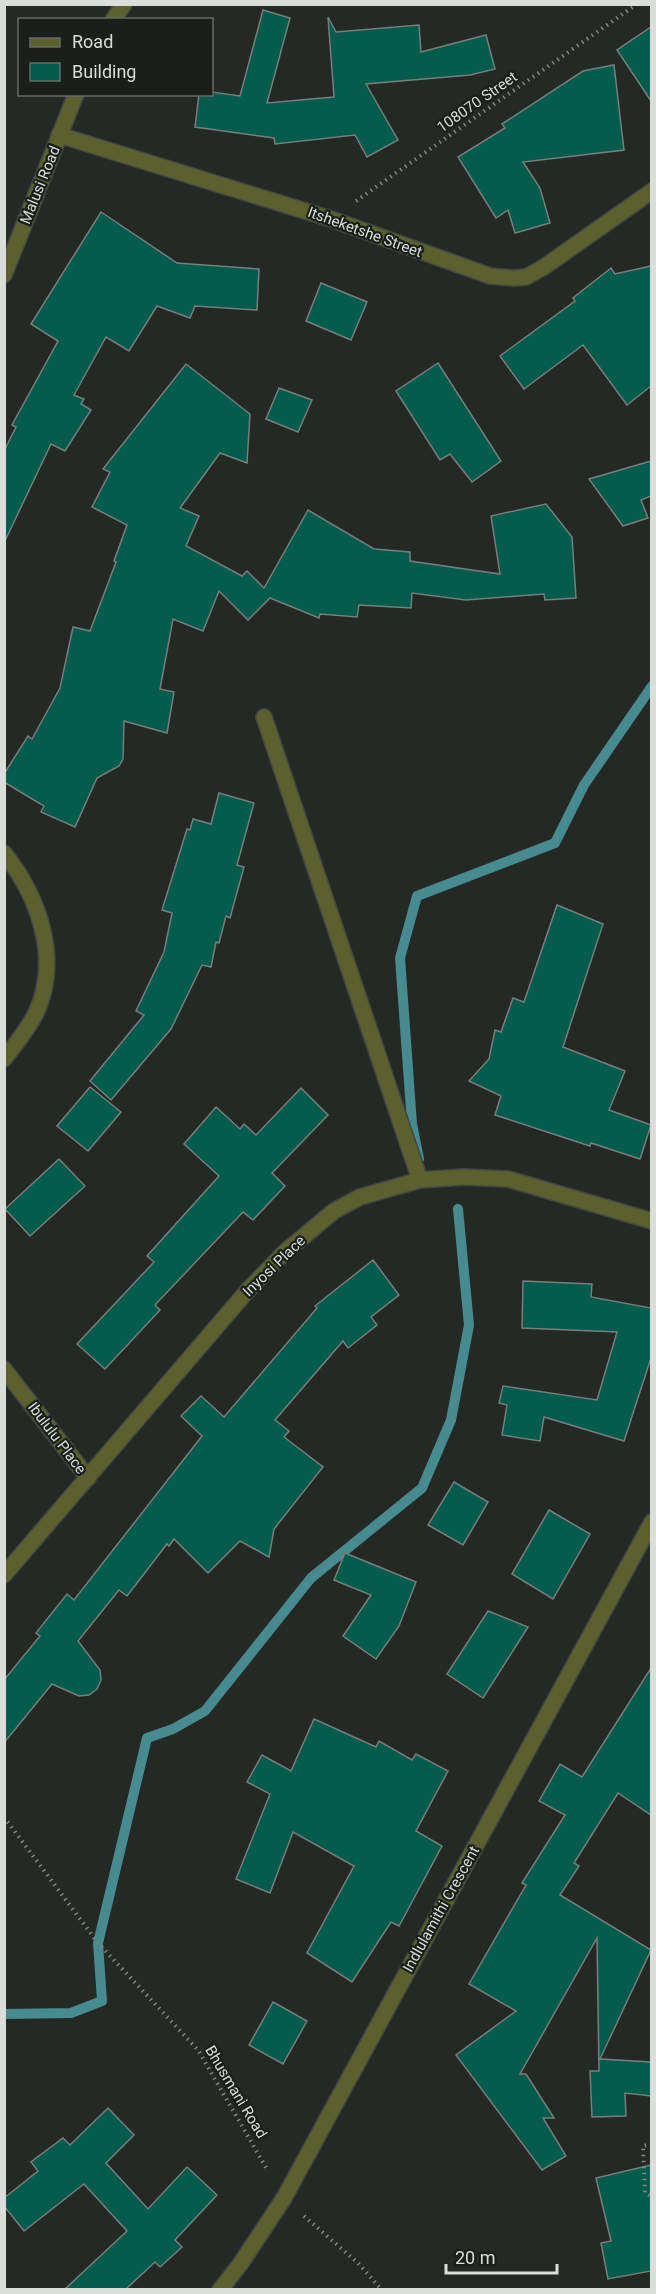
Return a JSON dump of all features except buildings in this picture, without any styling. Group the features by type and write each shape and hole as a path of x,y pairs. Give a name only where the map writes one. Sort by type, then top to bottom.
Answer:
{"street":[{"path":"114,18 124,4"},
{"name":"Malusi Road","path":"4,275 75,96"},
{"name":"Itsheketshe Street","path":"59,135 331,219 490,276 526,277 544,267 651,191"},
{"path":"264,717 420,1180"},
{"path":"4,853 35,904 46,942 46,976 36,1012 4,1059"},
{"name":"Inyosi Place","path":"4,1575 248,1290 285,1252 334,1211 360,1197 420,1180 463,1177 508,1179 651,1221"},
{"name":"Ibululu Place","path":"4,1369 88,1478"},
{"name":"Indlulamithi Crescent","path":"220,2289 241,2263 284,2198 651,1522"}],"path":[{"name":"108070 Street","path":"331,219 637,4"},
{"name":"Bhusmani Road","path":"4,1817 98,1943 198,2050 284,2198 358,2264 382,2289"},
{"path":"651,2144 643,2146 645,2193 651,2197"}],"waterway":[{"path":"419,1159 412,1124 400,958 417,896 555,843 584,785 652,686"},
{"path":"4,2014 71,2013 102,2001 98,1943 147,1738 173,1729 205,1711 311,1578 422,1488 451,1420 469,1325 458,1209"}]}
